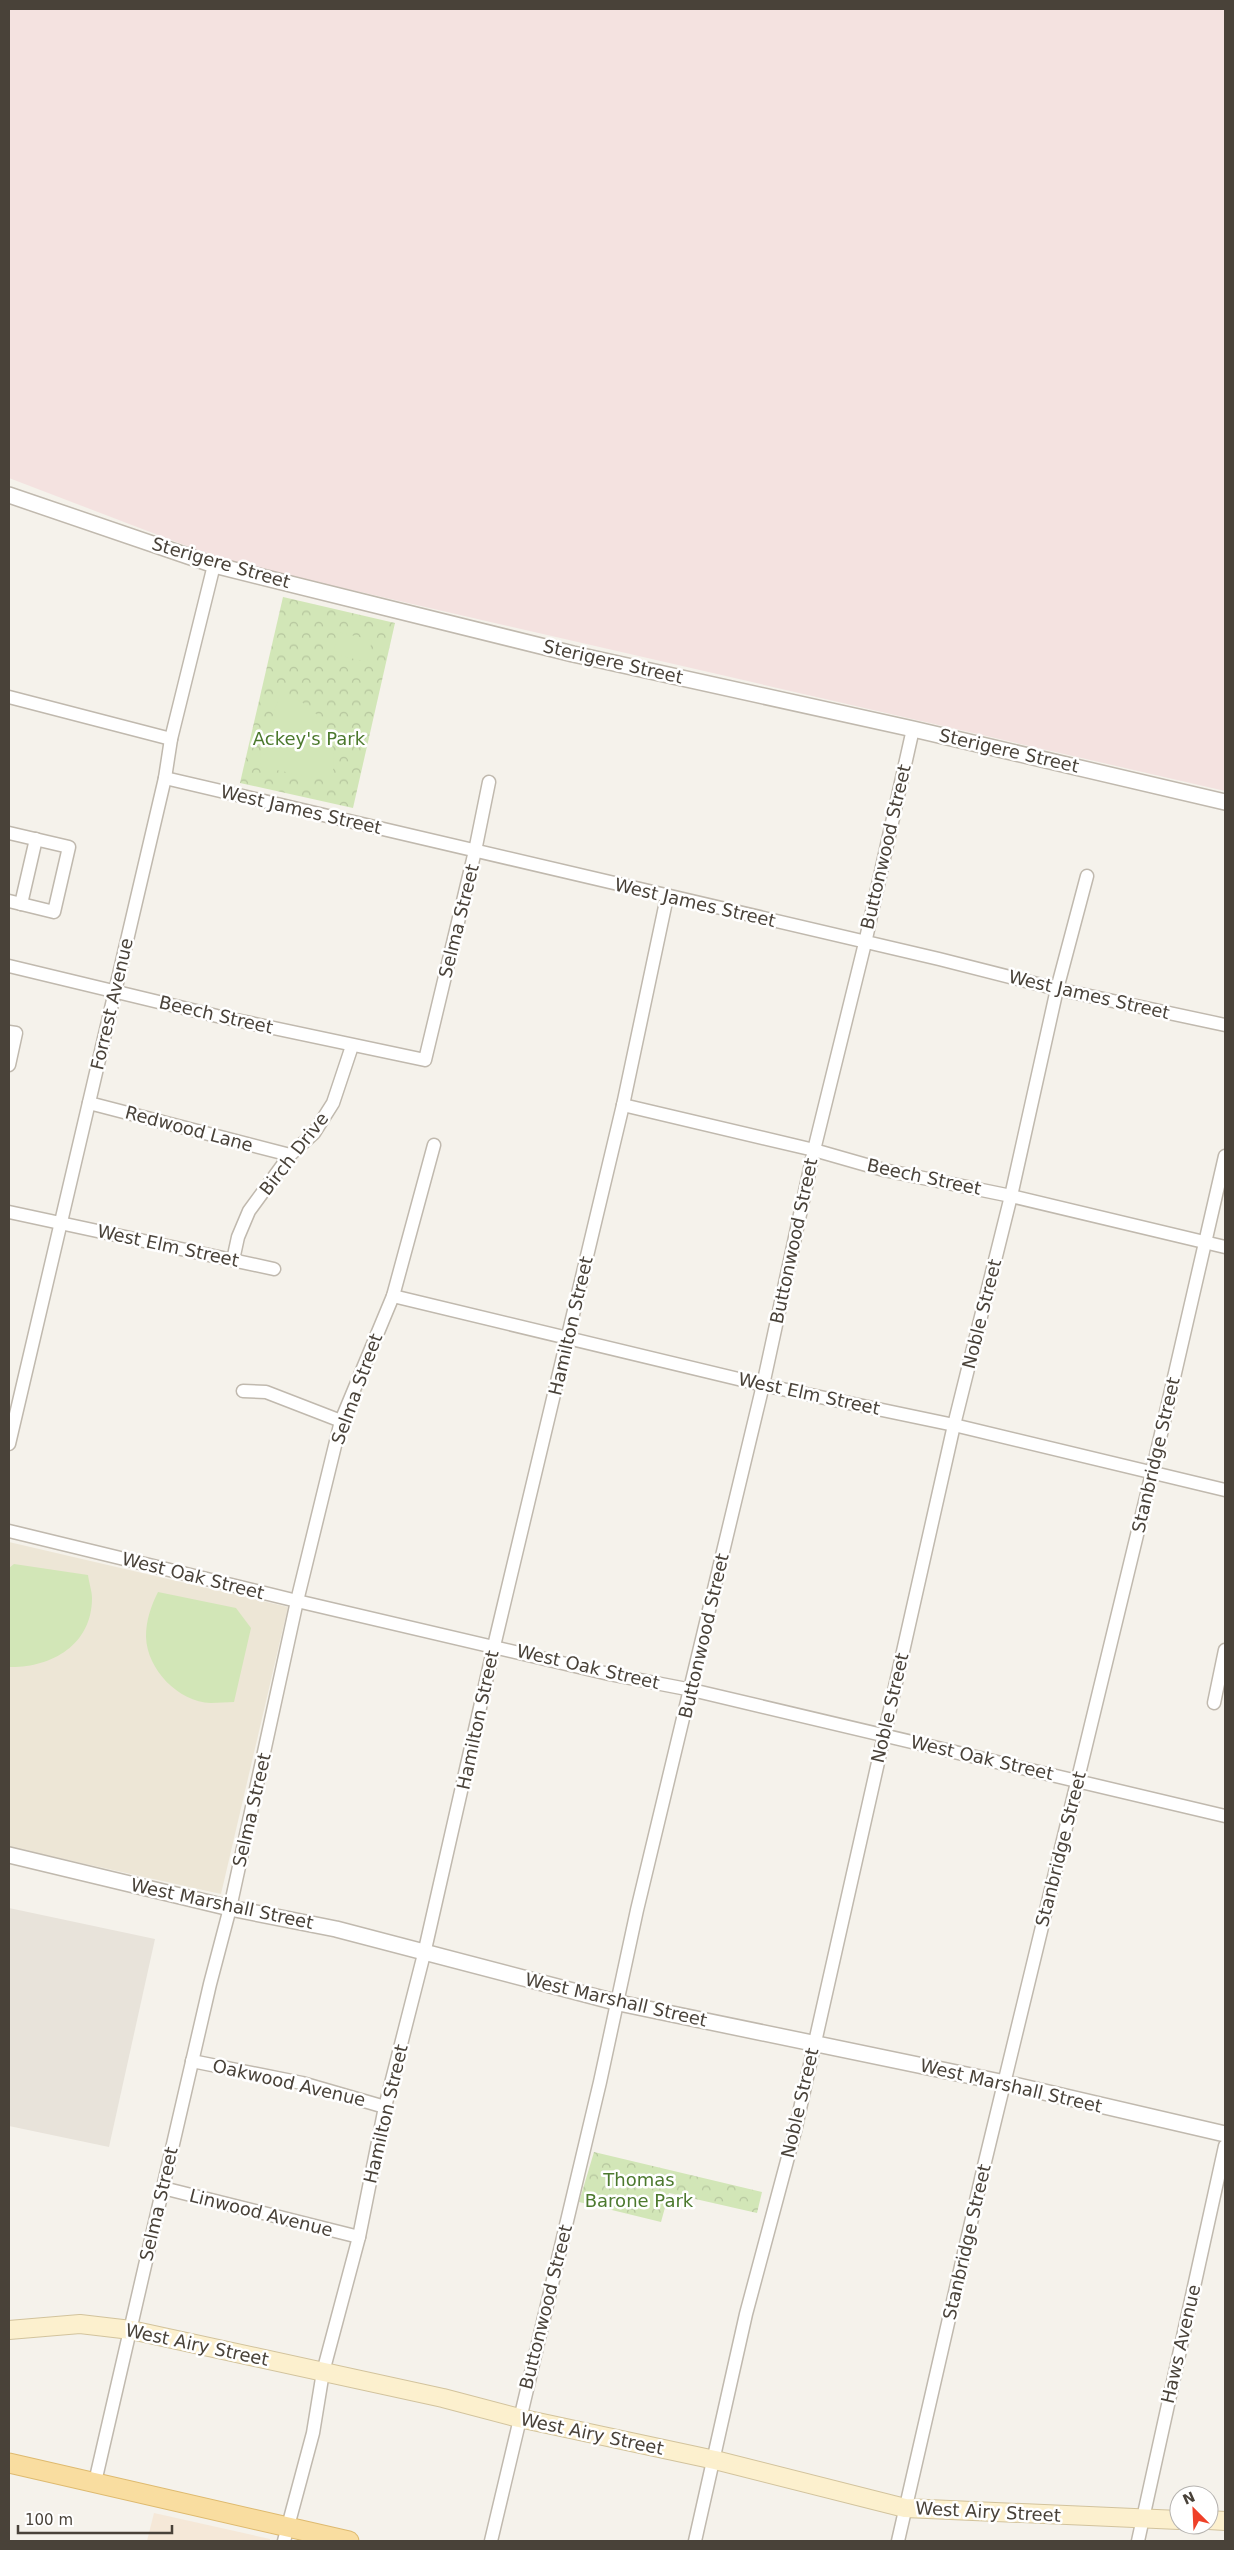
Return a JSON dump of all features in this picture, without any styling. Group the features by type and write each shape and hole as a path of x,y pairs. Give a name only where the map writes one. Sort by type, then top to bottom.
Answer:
{"main road":[{"name":"West Airy Street","path":"9,2330 80,2324 131,2330 443,2398 518,2418 715,2460 905,2508 1169,2520"},
{"path":"9,2463 94,2482 286,2534 349,2541"}],"street":[{"name":"Sterigere Street","path":"9,495 214,565 573,654 913,729 1225,802"},
{"name":"Forrest Avenue","path":"9,1444 165,778 171,739 214,565"},
{"path":"9,697 171,739"},
{"name":"Buttonwood Street","path":"491,2541 518,2418 619,2003 638,1910 692,1690 763,1385 814,1150 865,943 913,729"},
{"name":"West James Street","path":"165,778 1057,989 1225,1025"},
{"name":"Selma Street","path":"425,1060 476,852 489,782"},
{"path":"9,833 36,839 69,847 54,912 15,903 36,839"},
{"name":"Noble Street","path":"695,2541 715,2460 746,2314 795,2131 954,1425 1011,1196 1057,989 1087,876"},
{"name":"Hamilton Street","path":"286,2534 313,2434 323,2372 359,2237 385,2107 424,1954 494,1646 623,1105 667,897"},
{"name":"Beech Street","path":"9,966 352,1046 425,1060"},
{"path":"9,1032 16,1033 9,1066"},
{"name":"Birch Drive","path":"233,1260 238,1237 250,1211 290,1155 314,1133 333,1103 352,1046"},
{"name":"Redwood Lane","path":"89,1102 290,1155"},
{"name":"Beech Street","path":"623,1105 814,1150 884,1170 1011,1196 1225,1247"},
{"name":"Selma Street","path":"94,2482 131,2330 192,2061 230,1908 297,1601 341,1421 393,1296 434,1145"},
{"name":"Stanbridge Street","path":"898,2541 1077,1780 1152,1473 1225,1156"},
{"name":"West Elm Street","path":"9,1212 274,1269"},
{"name":"West Elm Street","path":"393,1296 763,1385 954,1425 1225,1490"},
{"path":"243,1391 266,1392 341,1421"},
{"name":"West Oak Street","path":"9,1531 297,1601 610,1674 692,1690 1225,1816"},
{"path":"1214,1703 1225,1650"},
{"name":"West Marshall Street","path":"9,1855 230,1908 336,1929 424,1954 619,2003 1005,2083 1225,2134"},
{"name":"Oakwood Avenue","path":"192,2061 302,2083 385,2107"},
{"name":"Haws Avenue","path":"1138,2541 1225,2146"},
{"name":"Linwood Avenue","path":"163,2188 359,2237"}],"shaded area":[{"path":"9,9 1225,9 1225,791 226,561 9,478"},
{"path":"9,1542 288,1607 221,1894 9,1847"},
{"path":"9,1908 155,1939 109,2147 9,2126"},
{"path":"154,2513 270,2539 270,2541 147,2541"}],"green space":[{"name":"Ackey's Park","path":"283,597 395,623 353,808 240,783"},
{"path":"338,632 372,640 367,662 333,654"},
{"path":"280,693 294,698 307,706 325,726 331,738 333,752 334,766 331,781 261,767 260,755"},
{"path":"14,1564 88,1575 92,1598 90,1615 85,1629 77,1641 66,1651 39,1663 9,1667 9,1568"},
{"path":"158,1592 236,1608 251,1628 234,1702 211,1703 187,1697 166,1682 158,1672 152,1661 146,1637 149,1613"},
{"name":"Thomas Barone Park","path":"594,2152 762,2192 757,2213 669,2193 661,2222 579,2202"}]}
